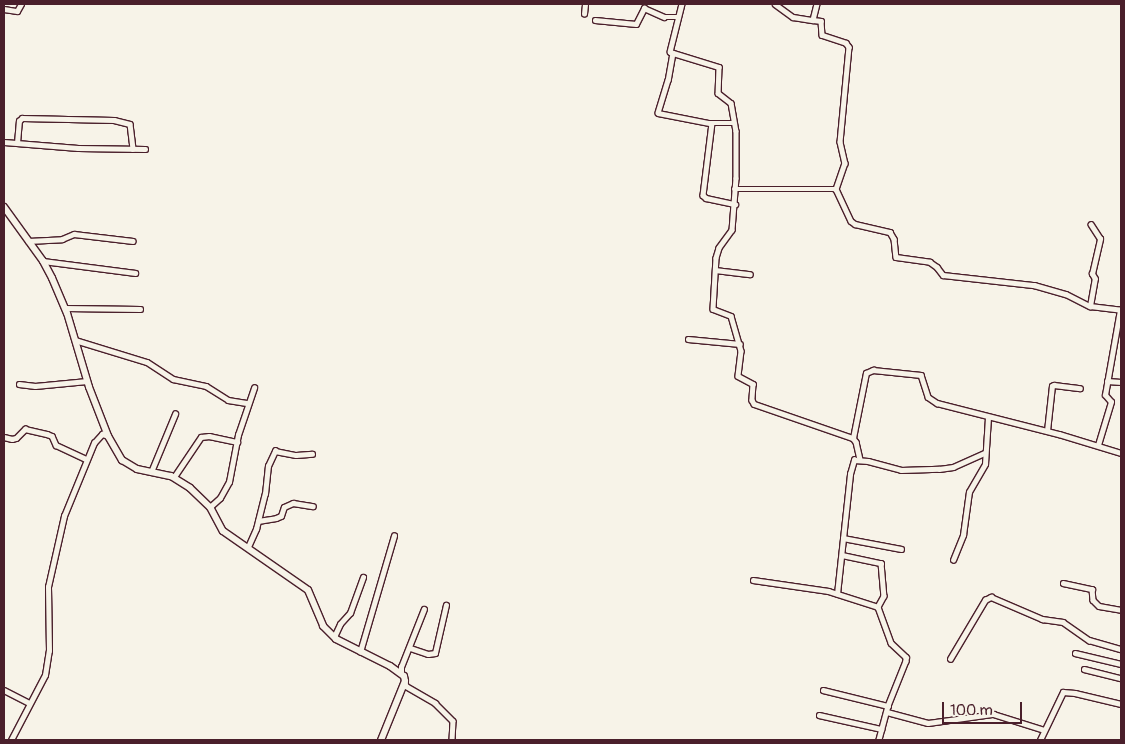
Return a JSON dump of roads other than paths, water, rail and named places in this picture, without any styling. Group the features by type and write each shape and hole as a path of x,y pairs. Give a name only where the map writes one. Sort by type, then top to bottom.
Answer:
{"street":[{"path":"4,9 17,11 21,4"},
{"path":"584,14 585,4"},
{"path":"682,4 670,48 672,53 668,80 658,113 712,123 734,123"},
{"path":"776,4 793,16 821,21 823,36 846,43 849,47 840,142 845,162 836,189 846,213 853,222 886,230 893,235 895,256 930,262 946,276 1034,286 1052,290 1090,306 1120,310 1105,396 1110,402 1098,445"},
{"path":"813,20 817,4"},
{"path":"595,20 636,24 644,8 664,17 679,17"},
{"path":"672,53 719,67 718,93 731,103 737,147 734,204 731,234 719,248 715,270 714,310 730,315 740,344 738,376 753,384 752,400 754,404 853,438 856,442 860,459"},
{"path":"17,143 19,121 22,118 114,120 130,124 133,149"},
{"path":"712,123 703,195 734,204"},
{"path":"4,142 78,148 145,149"},
{"path":"734,189 836,189"},
{"path":"4,207 43,261 65,308 87,382 108,436 122,460 137,469 174,477 210,507 223,531 308,590 323,626 334,637 401,672"},
{"path":"1090,306 1095,280 1092,274 1100,240 1091,225"},
{"path":"28,241 62,238 74,234 133,241"},
{"path":"43,261 135,273"},
{"path":"715,270 750,274"},
{"path":"65,308 140,309"},
{"path":"688,339 740,344"},
{"path":"75,340 147,362 173,379 206,386 228,400 248,404"},
{"path":"853,438 866,373 873,370 921,375 924,378 926,391 932,400 1121,453"},
{"path":"1107,381 1121,382"},
{"path":"19,384 35,386 87,382"},
{"path":"1047,431 1052,386 1080,388"},
{"path":"210,507 220,498 229,482 237,442 254,388"},
{"path":"151,472 175,414"},
{"path":"953,560 963,535 969,492 983,470 982,455 988,416"},
{"path":"4,437 12,440 25,429 47,434 52,436 56,445 86,459"},
{"path":"11,740 45,675 49,651 48,587 64,516 86,459 94,444 102,434 108,436"},
{"path":"174,477 201,437 209,436 237,442"},
{"path":"248,547 258,521 265,494 268,466 275,451 296,455 312,454"},
{"path":"837,594 852,462 860,459 894,469 911,470 953,467 982,455"},
{"path":"258,521 281,516 284,507 293,503 313,506"},
{"path":"360,652 394,536"},
{"path":"843,538 901,548"},
{"path":"842,555 881,563 884,589 882,602 878,607"},
{"path":"334,637 340,624 350,613 362,577"},
{"path":"753,580 837,594 878,607"},
{"path":"1063,583 1092,589 1092,600 1099,606 1121,610"},
{"path":"950,659 985,600 991,597 1042,619 1063,622 1089,640 1121,649"},
{"path":"410,648 428,654 435,653 446,605"},
{"path":"878,607 891,643 906,657 878,740"},
{"path":"424,609 414,631 410,648 401,666 401,672 406,686 435,703 453,721 452,740"},
{"path":"1075,653 1121,664"},
{"path":"1084,669 1121,678"},
{"path":"381,740 405,681"},
{"path":"4,690 29,703"},
{"path":"823,690 928,723 993,714 1044,730"},
{"path":"1040,740 1064,691 1121,704"},
{"path":"819,715 881,729"}]}
